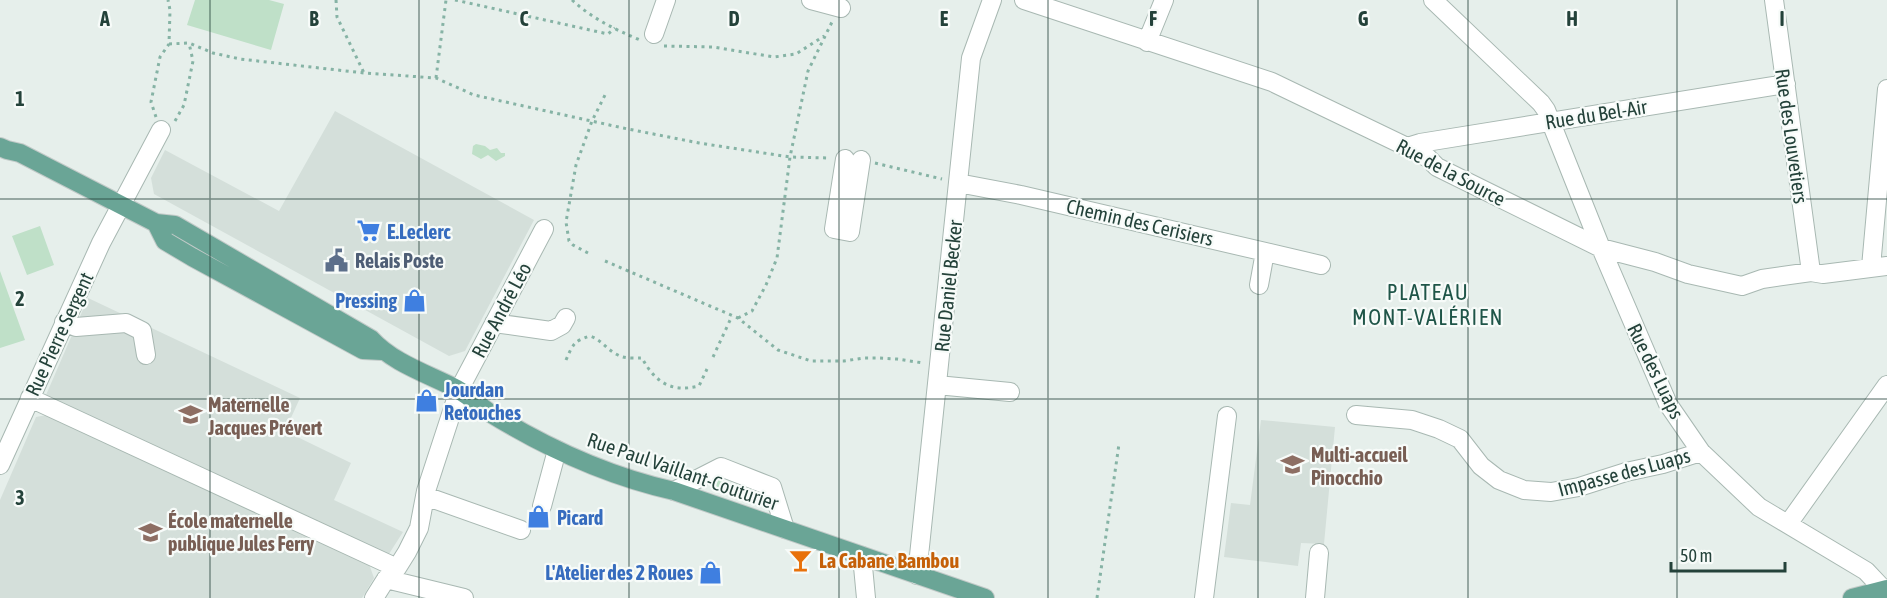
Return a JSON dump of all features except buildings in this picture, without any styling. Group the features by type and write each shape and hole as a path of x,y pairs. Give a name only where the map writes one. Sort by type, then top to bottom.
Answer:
{"main road":[{"name":"Rue Paul Vaillant-Couturier","path":"0,135 12,142 20,153"},
{"name":"Rue Paul Vaillant-Couturier","path":"0,147 20,153 156,223 165,241 192,257 363,350 382,351 459,390 490,413 576,460 785,529 967,595 985,598"},
{"path":"1852,598 1883,591"}],"street":[{"path":"654,41 666,0"},
{"path":"811,0 841,8"},
{"name":"Rue Daniel Becker","path":"917,575 971,58 992,0"},
{"name":"Rue de la Source","path":"1024,0 1272,82 1407,147 1428,158 1437,167 1601,248 1655,262 1688,274 1742,286 1762,279 1811,272 1824,274 1879,266"},
{"path":"1147,42 1164,0"},
{"name":"Rue des Luaps","path":"1433,0 1541,103 1551,122 1601,248 1668,404 1701,452 1759,507 1866,571 1883,591"},
{"name":"Rue des Louvetiers","path":"1774,0 1811,272"},
{"name":"Rue du Bel-Air","path":"1407,147 1420,142 1786,84"},
{"path":"1879,266 1887,88"},
{"name":"Rue Pierre Sergent","path":"0,465 64,322 120,205 161,130"},
{"name":"Chemin des Cerisiers","path":"958,183 1021,195 1321,266"},
{"name":"Rue André Léo","path":"374,598 407,552 419,528 425,496 459,390 544,229"},
{"path":"1259,285 1265,252"},
{"path":"494,323 551,331 562,324 566,318"},
{"path":"64,322 76,327 126,323 142,331 146,355"},
{"path":"938,376 1010,392"},
{"path":"1788,524 1887,385"},
{"path":"30,398 392,573 464,598"},
{"name":"Impasse des Luaps","path":"1356,415 1412,420 1439,429 1460,440 1481,466 1499,480 1524,490 1551,492 1579,487 1701,452"},
{"path":"1204,598 1227,416"},
{"path":"542,506 557,450"},
{"path":"674,491 721,467 772,487 785,529"},
{"path":"425,496 521,530"},
{"path":"1315,598 1319,553"},
{"path":"862,556 866,598"}],"path":[{"path":"168,0 169,44 160,57 151,102 161,130 175,121 184,105 193,61 189,43"},
{"path":"336,0 337,17 364,73"},
{"path":"436,78 446,0"},
{"path":"456,0 608,34 615,28"},
{"path":"572,0 585,12 615,28 654,41 774,57 796,54 825,35"},
{"path":"738,318 752,311 777,258 790,156 808,71 841,8"},
{"path":"169,44 189,43 213,53 240,59 364,73 436,78 474,95 699,143 790,156 853,159 958,183"},
{"path":"588,253 569,241 566,222 576,165 592,121 606,93"},
{"path":"605,261 738,318 778,350 810,361 897,358 938,376"},
{"path":"713,357 732,316"},
{"path":"566,360 572,345 578,339 590,336 603,342 618,356 642,358 649,372 664,384 693,388 699,386 707,369"},
{"path":"1097,598 1119,444"}],"shaded area":[{"name":"E.Leclerc","path":"335,111 534,220 465,351 449,356 154,194 151,178 165,150 279,211"},
{"name":"Maternelle Jacques Prévert","path":"88,298 300,398 285,431 351,463 334,500 403,532 387,557 46,395"},
{"name":"École maternelle publique Jules Ferry","path":"47,415 369,564 374,578 362,598 0,598 0,500 36,417"},
{"name":"Multi-accueil Pinocchio","path":"1261,420 1335,427 1324,544 1301,543 1298,566 1224,557 1231,503 1250,505"}],"green space":[{"path":"195,0 269,0 284,4 271,50 187,25"},
{"path":"476,144 490,150 497,148 501,153 505,153 505,156 496,161 488,155 481,159 472,154 473,146"},
{"path":"40,226 54,265 27,275 12,236"},
{"path":"0,271 25,340 0,348"},
{"path":"721,476 726,484 765,493 774,506 703,482"}],"place":[{"name":"E.Leclerc","path":"369,231"},
{"name":"Relais Poste","path":"337,260"},
{"name":"Pressing","path":"415,300"},
{"name":"Jourdan Retouches","path":"426,401"},
{"name":"Maternelle Jacques Prévert","path":"190,415"},
{"name":"Multi-accueil Pinocchio","path":"1293,465"},
{"name":"Picard","path":"539,517"},
{"name":"École maternelle publique Jules Ferry","path":"150,532"},
{"name":"La Cabane Bambou","path":"801,560"},
{"name":"L'Atelier des 2 Roues","path":"711,572"}],"district":[{"name":"PLATEAU MONT-VALÉRIEN","path":"1428,304"}]}
